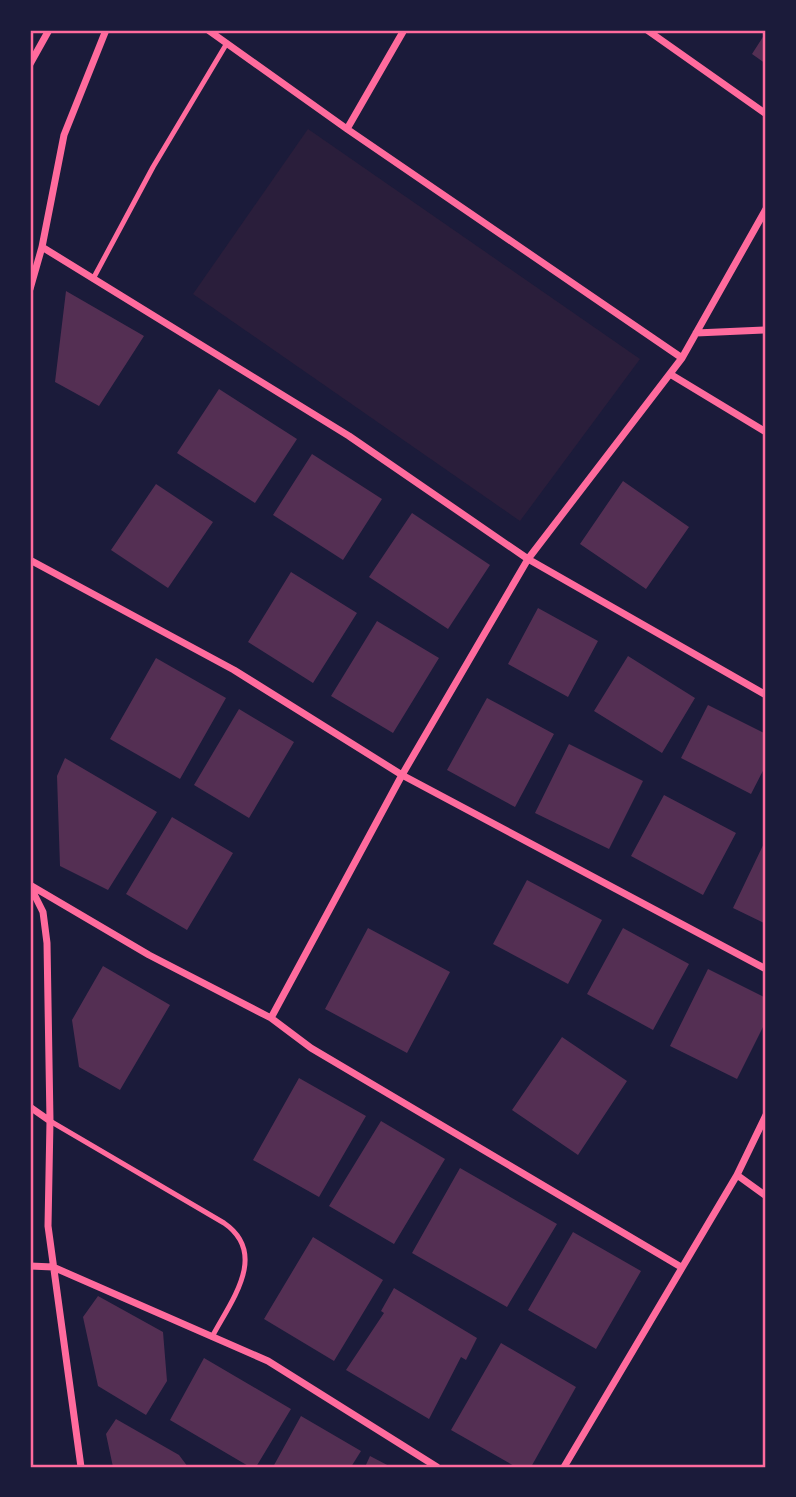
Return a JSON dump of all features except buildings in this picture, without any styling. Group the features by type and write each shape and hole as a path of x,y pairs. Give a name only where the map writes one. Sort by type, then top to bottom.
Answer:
{"street":[{"path":"30,64 49,30"},
{"path":"30,289 42,247 64,135 106,30"},
{"path":"208,30 347,129 682,358"},
{"path":"347,129 404,30"},
{"path":"648,30 766,114"},
{"path":"271,1018 402,775 528,559 682,358 766,209"},
{"path":"42,247 349,436 528,559 766,695"},
{"path":"696,333 766,330"},
{"path":"670,374 766,432"},
{"path":"30,560 234,670 402,775 766,969"},
{"path":"30,885 149,955 271,1018 311,1048 681,1268"},
{"path":"30,885 43,912 47,943 50,1121 48,1226 81,1467"},
{"path":"30,1107 50,1121"},
{"path":"564,1467 737,1175 766,1115"},
{"path":"737,1175 766,1196"},
{"path":"30,1266 53,1268 268,1361 437,1467"}],"lane":[{"path":"93,279 153,167 226,43"},
{"path":"50,1121 225,1223 241,1238 246,1249 247,1267 212,1337"}],"shaded area":[{"path":"308,129 640,359 520,521 193,294"}]}
